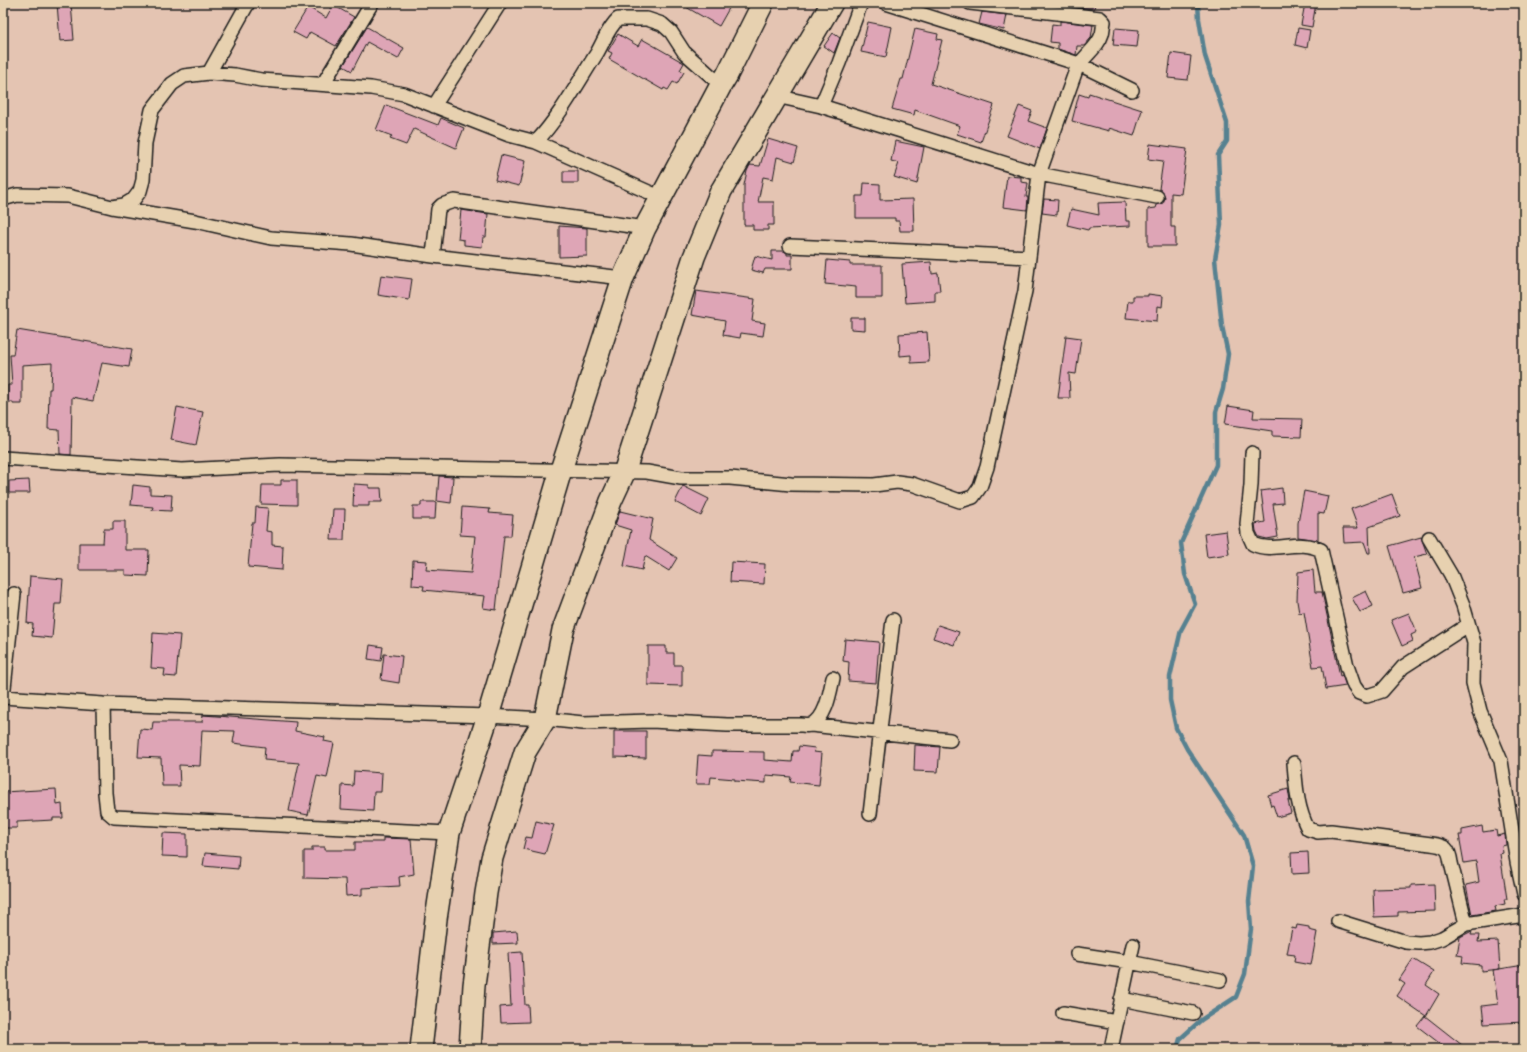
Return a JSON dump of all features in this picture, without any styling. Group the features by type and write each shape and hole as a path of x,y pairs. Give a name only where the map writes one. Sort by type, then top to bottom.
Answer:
{"highway":[{"path":"421,1049 436,919 449,833 488,716 561,470 623,278 645,228 727,75 763,3"},
{"path":"470,1049 474,985 492,858 526,752 545,719 563,630 611,501 624,473 694,257 721,191 832,3"}],"street":[{"path":"209,73 248,3"},
{"path":"323,84 372,3"},
{"path":"434,106 500,3"},
{"path":"821,106 839,63 861,3"},
{"path":"886,3 1079,64 1132,90"},
{"path":"906,10 918,3"},
{"path":"3,458 182,470 280,465 561,470 624,473 647,472 681,478 730,478 791,484 874,485 897,482 912,484 960,501 973,497 980,487 987,467 1025,290 1039,174 1068,88 1079,64 1098,42 1102,35 1104,22 1100,18 970,3"},
{"path":"536,142 548,129 598,51 612,25 618,20 647,19 662,24 671,32 684,52 721,85"},
{"path":"112,207 124,205 134,199 140,191 143,180 145,143 152,110 158,101 172,84 184,76 209,73 235,75 261,80 382,90 404,94 509,135 536,142 662,198"},
{"path":"776,96 821,106 1039,174 1156,197"},
{"path":"3,200 17,195 68,196 112,207 195,221 271,238 351,244 433,256 623,278"},
{"path":"433,256 438,209 442,205 454,201 645,228"},
{"path":"790,246 1029,257"},
{"path":"1252,453 1248,533 1253,544 1261,548 1311,545 1321,550 1347,666 1354,686 1359,693 1367,696 1382,691 1403,667 1468,625"},
{"path":"1429,538 1451,575 1463,605 1474,643 1473,683 1477,701 1501,761 1516,862 1524,894"},
{"path":"14,594 3,698 103,704 488,716 583,723 651,721 727,725 811,724 950,740"},
{"path":"870,814 893,620"},
{"path":"811,724 819,718 826,707 834,678"},
{"path":"103,704 105,793 107,811 114,817 449,833"},
{"path":"1294,763 1298,804 1308,829 1318,832 1331,831 1431,844 1445,848 1450,852 1451,863 1466,924"},
{"path":"1338,921 1398,940 1419,943 1430,942 1442,938 1466,924 1524,915"},
{"path":"1111,1049 1133,945"},
{"path":"1077,954 1129,962 1220,980"},
{"path":"1121,999 1193,1013"},
{"path":"1063,1013 1117,1022"}],"building":[{"path":"57,3 71,3 74,40 60,41"},
{"path":"679,3 732,3 719,26"},
{"path":"1076,3 1095,3 1094,9 1075,7"},
{"path":"1305,3 1316,3 1312,27 1301,25"},
{"path":"333,5 354,17 336,46 310,32 306,39 293,32 308,7 326,18"},
{"path":"982,12 1007,15 1004,30 979,24"},
{"path":"1060,21 1093,25 1091,38 1084,46 1077,46 1076,55 1058,49 1058,43 1050,42 1052,24 1060,25"},
{"path":"868,22 892,27 886,57 861,52"},
{"path":"367,27 404,48 398,59 367,42 352,71 343,66"},
{"path":"1115,28 1139,30 1137,47 1113,45"},
{"path":"1298,28 1310,30 1307,48 1295,45"},
{"path":"915,29 938,34 937,39 942,40 931,84 994,105 981,142 957,134 960,126 915,110 914,115 892,109 901,79 903,79"},
{"path":"833,33 840,38 834,53 824,46"},
{"path":"618,34 638,46 642,39 684,63 680,70 684,72 677,84 673,82 668,90 664,88 663,90 609,59 612,53 608,51"},
{"path":"1171,53 1191,56 1188,80 1168,78"},
{"path":"1089,93 1142,110 1134,136 1109,128 1109,131 1072,121 1079,94 1088,97"},
{"path":"386,105 438,125 441,118 464,128 456,148 414,129 406,145 390,139 392,136 376,130"},
{"path":"1019,106 1032,111 1028,121 1047,128 1040,149 1007,136"},
{"path":"768,139 798,148 794,162 777,157 773,179 763,177 758,202 774,202 774,225 768,225 768,230 753,230 753,225 744,225 744,185 750,165 760,166"},
{"path":"895,141 924,147 917,184 894,177 899,163 891,161"},
{"path":"1150,144 1187,149 1181,194 1171,193 1171,227 1175,227 1175,246 1148,246 1148,209 1156,208 1157,205 1163,203 1165,198 1163,191 1159,189 1163,161 1148,159"},
{"path":"501,155 525,161 519,186 495,180"},
{"path":"563,171 578,171 578,183 563,183"},
{"path":"1007,176 1021,177 1021,182 1028,183 1026,197 1028,197 1027,210 1003,207"},
{"path":"864,183 880,184 880,200 913,199 914,231 900,231 899,221 895,221 895,218 856,218 856,196 863,196"},
{"path":"1044,199 1058,200 1057,215 1042,213"},
{"path":"1125,202 1126,221 1130,221 1130,226 1089,228 1088,230 1067,225 1071,209 1099,215 1098,203"},
{"path":"461,210 488,214 486,237 483,237 482,247 464,245 464,240 458,239"},
{"path":"559,226 587,228 587,256 559,257"},
{"path":"772,251 784,251 787,255 792,255 792,269 765,269 763,273 751,270 755,256 772,260"},
{"path":"827,260 850,262 850,265 882,265 882,298 856,298 856,287 825,284"},
{"path":"931,262 932,274 938,273 940,291 935,291 935,301 905,303 902,264"},
{"path":"381,275 412,279 409,300 378,295"},
{"path":"696,291 755,299 752,321 765,323 763,336 741,333 740,338 723,335 725,321 692,315"},
{"path":"1148,294 1163,296 1162,307 1158,306 1157,321 1126,318 1128,301 1133,301 1133,296 1148,296"},
{"path":"851,318 865,318 865,330 851,329"},
{"path":"17,330 132,349 129,367 102,363 93,401 72,397 71,455 60,454 59,430 48,429 49,389 51,389 52,363 22,365 22,404 13,404 13,402 8,402 8,385 12,385 10,355 13,355"},
{"path":"927,332 929,362 911,363 911,355 900,356 899,334"},
{"path":"1066,336 1081,338 1076,374 1069,373 1070,398 1058,398"},
{"path":"1228,406 1254,410 1253,418 1302,419 1301,437 1272,436 1272,431 1225,424"},
{"path":"177,407 203,412 196,445 171,440"},
{"path":"439,476 453,477 451,503 437,501"},
{"path":"29,480 30,493 9,493 9,481"},
{"path":"281,480 297,480 297,505 261,504 262,485 281,485"},
{"path":"354,484 369,485 369,488 381,488 382,502 369,502 369,506 353,506"},
{"path":"133,485 150,487 150,494 172,495 171,511 152,510 153,507 131,505"},
{"path":"683,486 709,499 701,516 675,502"},
{"path":"1282,488 1283,503 1273,504 1278,537 1267,539 1259,537 1255,524 1265,522 1261,491"},
{"path":"1304,491 1328,496 1324,514 1318,513 1318,540 1298,537 1298,523"},
{"path":"1392,494 1400,516 1369,527 1370,553 1368,553 1364,542 1344,543 1343,528 1358,528 1351,509"},
{"path":"421,502 436,502 435,519 413,519 413,506 421,506"},
{"path":"256,507 268,508 266,531 272,532 272,545 283,546 282,570 248,567 252,523 255,523"},
{"path":"462,507 490,509 489,513 513,515 511,536 504,536 496,610 483,608 485,596 423,590 424,586 412,585 413,560 427,561 426,570 471,573 475,536 460,535"},
{"path":"333,509 345,509 344,540 331,540"},
{"path":"620,511 653,519 649,540 677,558 669,571 645,556 642,570 624,566 631,530 615,525"},
{"path":"113,521 125,521 125,550 149,550 148,576 125,575 125,570 79,570 79,543 103,543 104,529 113,529"},
{"path":"1226,531 1229,554 1207,557 1204,534"},
{"path":"1421,537 1427,554 1414,557 1422,588 1403,593 1389,546"},
{"path":"731,562 765,564 764,584 730,582"},
{"path":"1313,570 1315,592 1322,592 1340,676 1342,675 1346,686 1326,689 1322,666 1313,667 1304,612 1299,613 1297,601 1298,572"},
{"path":"30,576 63,579 61,604 55,604 52,638 32,636 33,624 27,623"},
{"path":"1366,591 1373,606 1360,612 1352,598"},
{"path":"1409,613 1417,632 1411,635 1413,641 1402,646 1391,620"},
{"path":"938,625 959,632 954,645 933,638"},
{"path":"153,633 180,635 176,677 164,676 165,669 151,668"},
{"path":"845,639 879,642 876,683 848,681 849,662 843,661"},
{"path":"370,645 383,647 381,661 368,659"},
{"path":"648,646 666,646 666,653 674,653 674,665 682,665 682,686 648,685"},
{"path":"384,654 402,656 399,683 381,680"},
{"path":"203,715 296,722 295,731 325,737 324,741 334,743 327,778 317,776 308,815 289,811 299,763 264,760 265,747 233,743 235,731 202,730 200,766 179,765 180,786 162,786 161,758 138,757 140,729 152,730 153,722 202,722"},
{"path":"614,731 646,731 646,758 614,757"},
{"path":"915,745 940,747 938,772 914,771"},
{"path":"799,746 815,748 814,752 822,753 819,785 790,782 791,777 766,775 766,783 735,781 735,779 711,777 710,784 696,784 698,755 712,756 712,751 764,752 764,760 792,762 793,751 798,751"},
{"path":"354,771 382,773 381,792 374,792 373,811 341,809 342,785 353,786"},
{"path":"56,789 57,805 62,804 63,818 17,822 17,828 3,828 3,792"},
{"path":"1288,789 1290,801 1288,801 1291,813 1277,817 1273,805 1271,806 1268,795"},
{"path":"536,821 554,825 545,854 523,849 526,837 532,838"},
{"path":"1482,826 1483,832 1496,830 1497,836 1505,834 1506,845 1502,846 1503,853 1500,854 1507,899 1504,899 1505,904 1495,906 1496,911 1472,915 1466,885 1479,882 1476,861 1464,863 1459,835 1462,835 1462,830"},
{"path":"163,833 187,834 187,857 162,856"},
{"path":"383,838 411,839 414,874 399,877 400,886 362,888 362,895 346,896 345,879 304,878 304,851 312,851 312,847 325,847 325,850 355,850 355,842 383,842"},
{"path":"1308,852 1309,873 1292,874 1291,853"},
{"path":"205,853 239,856 238,869 203,866"},
{"path":"1434,884 1435,911 1398,912 1398,916 1374,917 1373,889 1411,888 1411,885"},
{"path":"1297,925 1309,927 1309,930 1317,932 1311,965 1294,962 1295,955 1287,954 1292,928 1296,929"},
{"path":"517,931 518,943 493,944 493,933"},
{"path":"1472,931 1471,935 1479,935 1478,942 1498,941 1500,969 1481,971 1481,965 1462,963 1463,956 1457,955 1460,937"},
{"path":"522,952 525,1005 528,1005 529,1022 501,1023 500,1007 511,1006 508,953"},
{"path":"1413,959 1434,972 1426,985 1439,994 1426,1016 1397,996 1405,984 1399,980"},
{"path":"1524,965 1524,1022 1484,1024 1482,1006 1498,1004 1493,970"},
{"path":"1425,1016 1467,1049 1447,1049 1417,1026"}],"waterway":[{"path":"1177,1049 1180,1039 1201,1020 1236,997 1245,974 1251,929 1249,901 1253,866 1244,835 1187,749 1176,728 1170,700 1170,677 1181,630 1195,604 1185,574 1181,543 1216,465 1216,412 1223,389 1228,354 1222,326 1215,259 1221,225 1218,155 1227,141 1227,123 1205,56 1198,3"}]}
